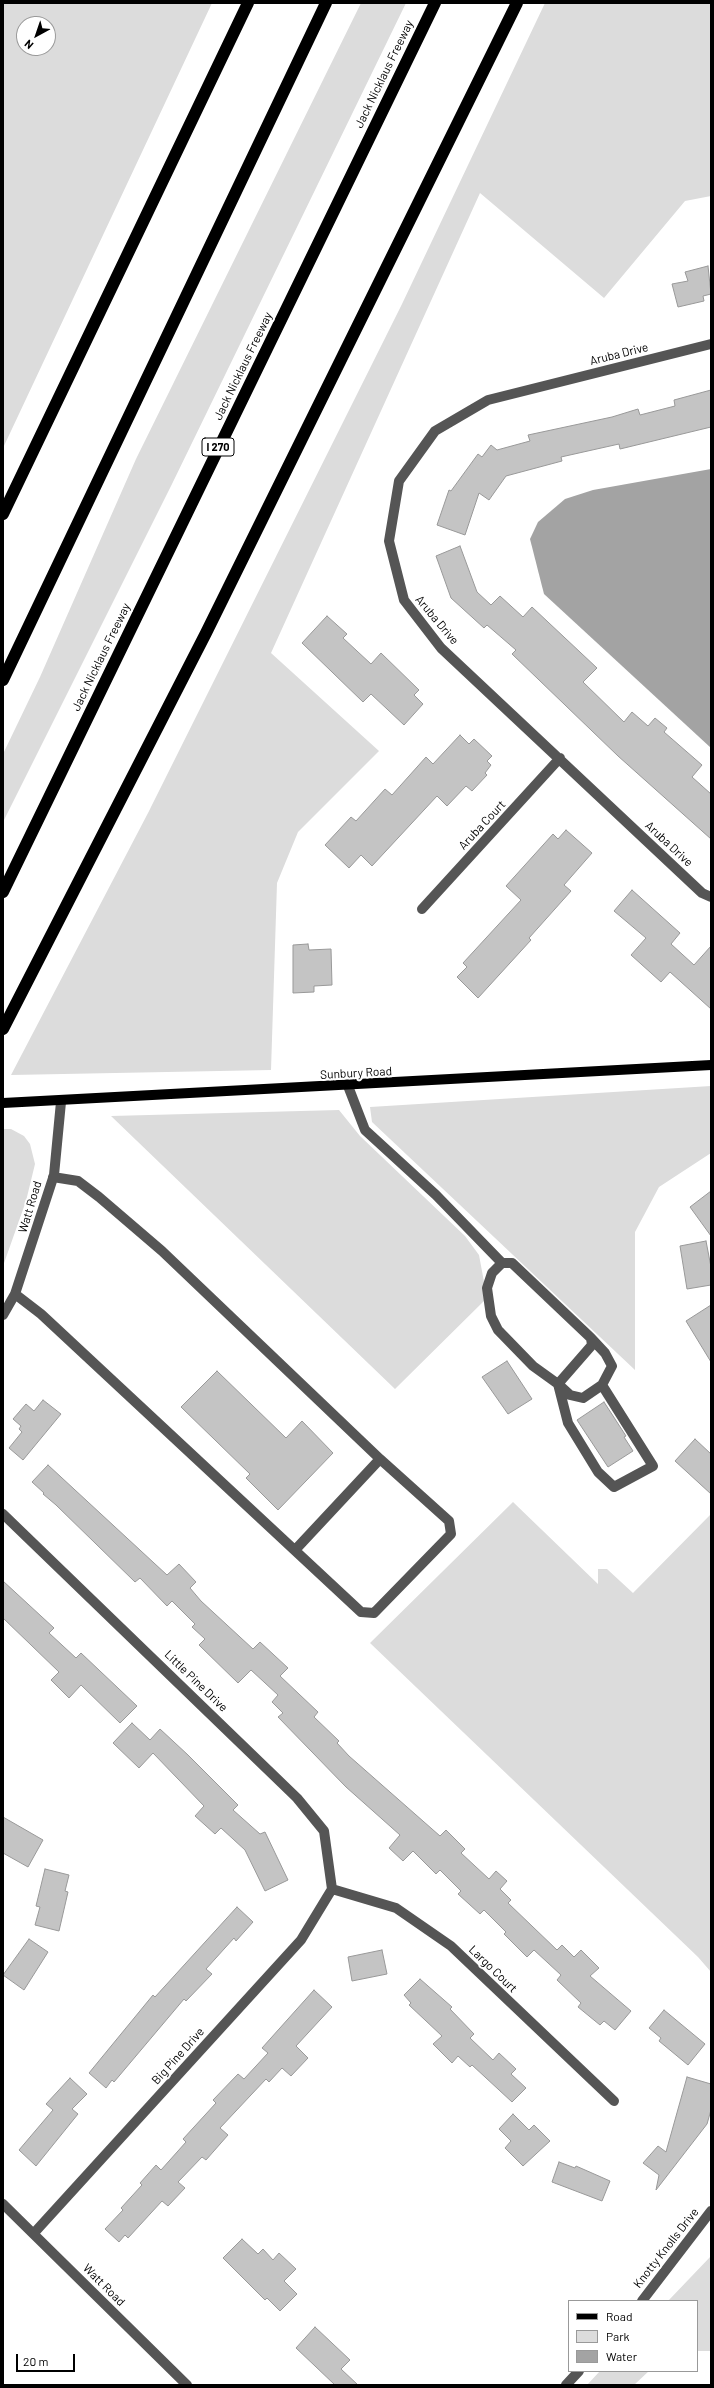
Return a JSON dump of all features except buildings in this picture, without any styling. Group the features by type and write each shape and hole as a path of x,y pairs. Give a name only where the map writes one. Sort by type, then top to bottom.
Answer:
{"highway":[{"path":"3,514 248,3"},
{"path":"3,680 326,3"},
{"name":"Jack Nicklaus Freeway","path":"3,892 435,3"},
{"path":"3,1029 206,632 517,3"}],"main road":[{"name":"Sunbury Road","path":"3,1103 61,1102 711,1065"}],"street":[{"name":"Aruba Drive","path":"711,344 488,400 435,431 399,481 389,541 404,600 441,648 560,758 702,893 711,897"},
{"name":"Aruba Court","path":"422,909 560,758"},
{"path":"348,1086 365,1130 436,1196 502,1263"},
{"name":"Watt Road","path":"3,1315 15,1294 53,1176 61,1102"},
{"path":"15,1294 41,1314 296,1549 361,1612 374,1613 451,1534 449,1521 380,1459 167,1257 78,1181 53,1176"},
{"path":"502,1263 512,1263 592,1338 605,1353 612,1366 602,1385 583,1398 570,1394 533,1366 498,1330 491,1316 487,1288 492,1273 502,1263"},
{"path":"558,1384 592,1345 592,1338"},
{"path":"558,1384 568,1423 598,1472 614,1487 653,1466 602,1385"},
{"path":"296,1549 380,1459"},
{"name":"Little Pine Drive","path":"3,1514 297,1798 324,1831 332,1889"},
{"name":"Largo Court","path":"332,1889 396,1908 451,1946 614,2101"},
{"name":"Big Pine Drive","path":"34,2233 301,1940 332,1889"},
{"name":"Watt Road","path":"3,2204 187,2385"},
{"name":"Knotty Knolls Drive","path":"643,2300 711,2211"},
{"path":"566,2385 578,2372"}],"green space":[{"path":"3,3 212,3 3,448"},
{"path":"361,3 406,3 172,484 3,822 3,754 40,677 136,459"},
{"path":"545,3 711,3 711,196 685,201 604,298 480,193 271,653 379,751 298,832 277,883 271,1070 11,1075 148,813 402,304"},
{"path":"711,1086 711,1153 659,1187 635,1232 635,1370 372,1122 370,1107"},
{"path":"339,1110 360,1136 465,1236 479,1255 487,1298 395,1389 111,1116"},
{"path":"3,1129 11,1129 24,1136 30,1144 35,1164 26,1201 3,1266"},
{"path":"513,1502 598,1584 598,1569 607,1569 633,1593 711,1514 711,1972 698,1957 370,1643"},
{"path":"711,2256 711,2351 698,2351 698,2300 669,2300"},
{"path":"599,2372 648,2372 634,2385 587,2385"}],"water":[{"path":"711,469 711,748 544,594 530,539 538,522 565,499 593,490"}]}
